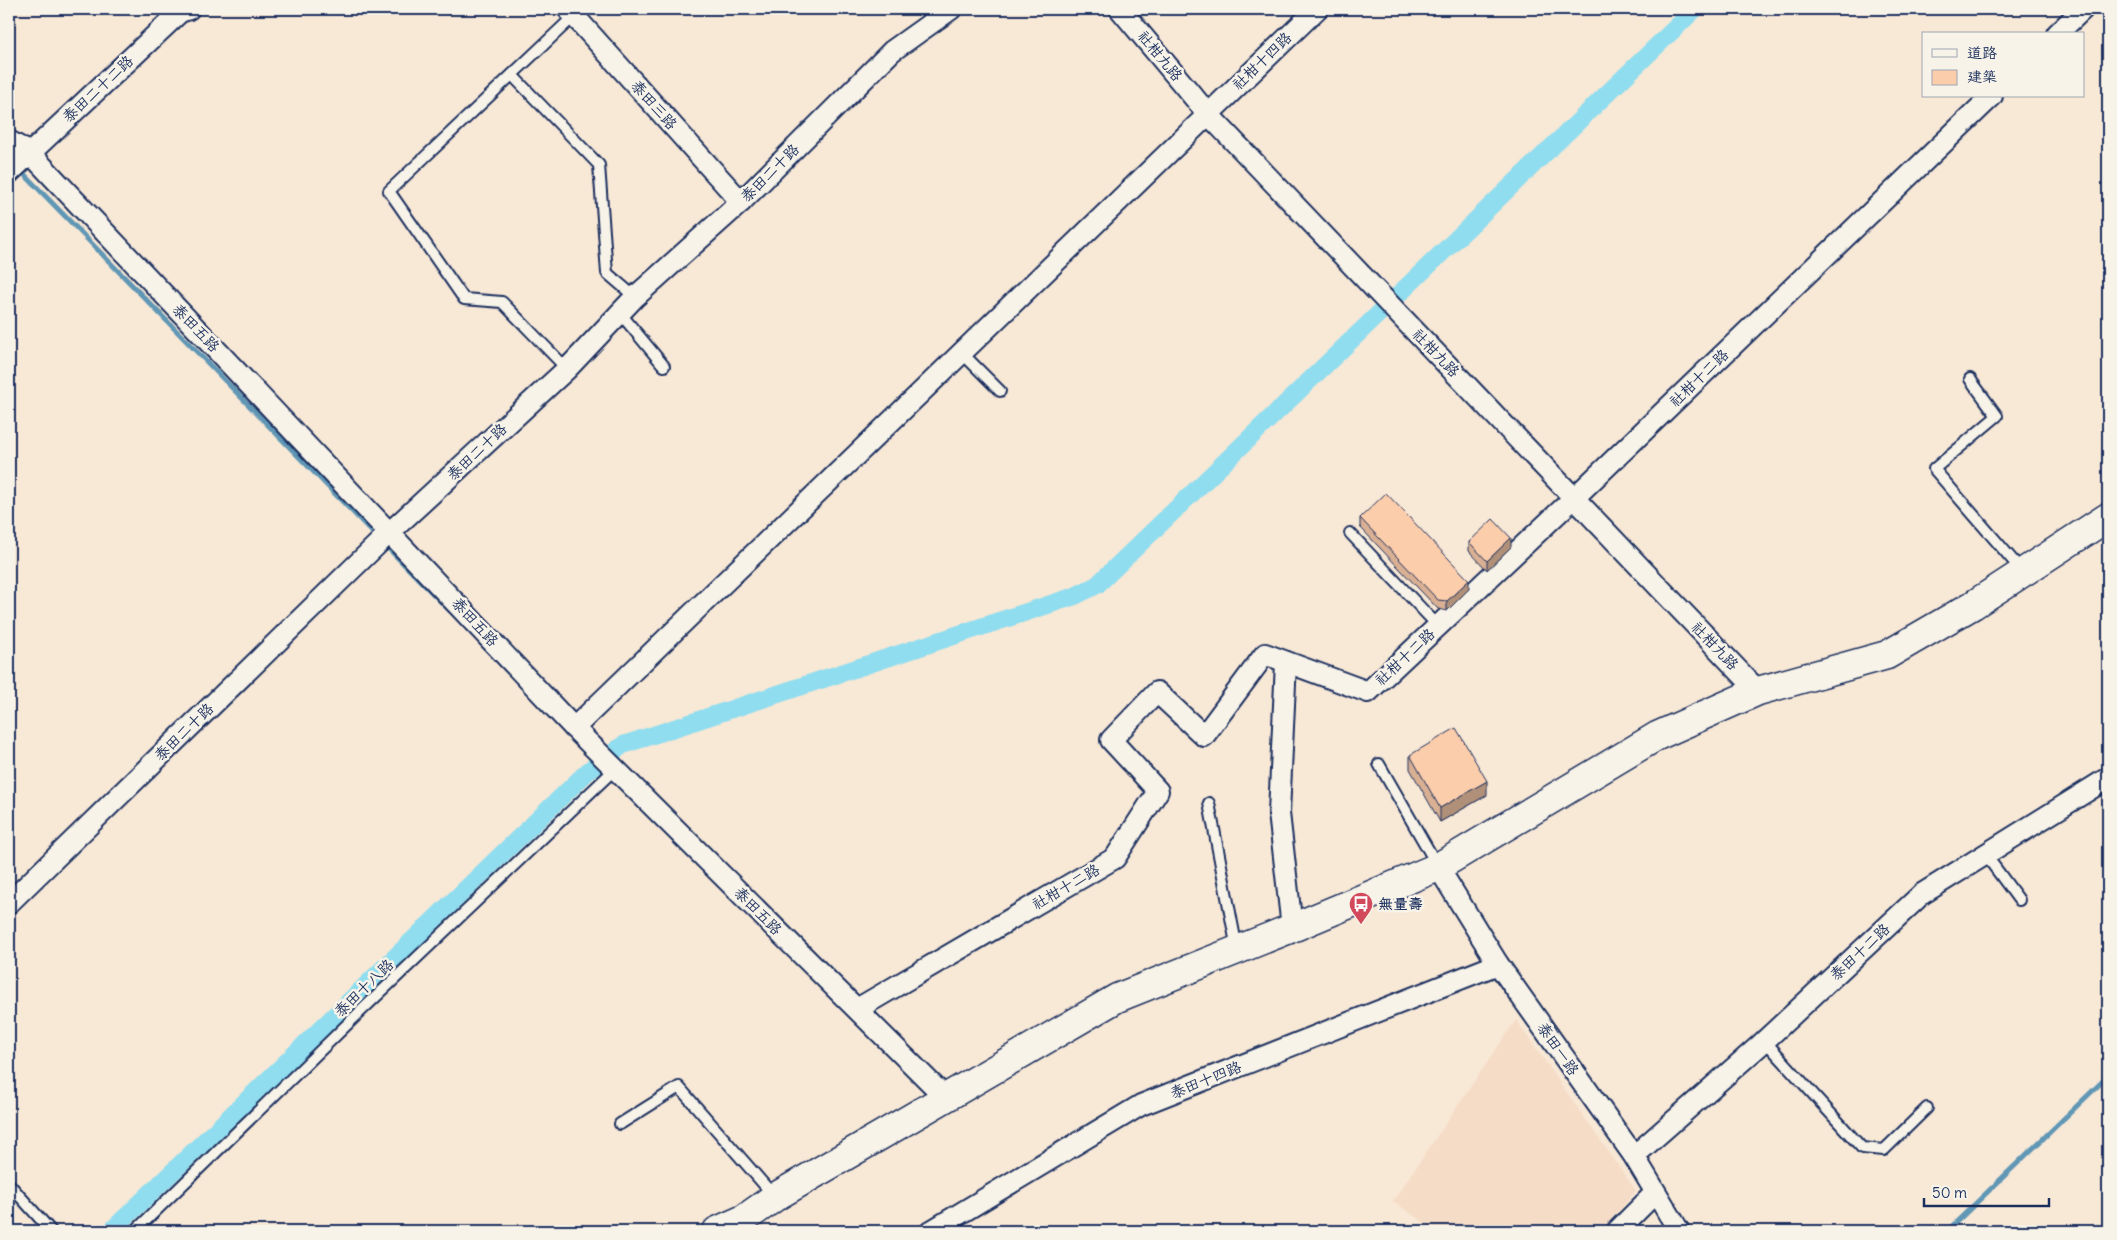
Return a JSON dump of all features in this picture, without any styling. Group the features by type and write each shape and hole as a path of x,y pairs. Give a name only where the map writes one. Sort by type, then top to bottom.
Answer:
{"street":[{"name":"泰田二十路","path":"9,902 390,532 567,369 635,298 741,202 892,51 951,9"},
{"name":"社柑九路","path":"1120,9 1207,113 1758,691"},
{"name":"社柑十四路","path":"574,728 1207,113 1317,9"},
{"path":"2059,32 2083,9"},
{"name":"泰田二十二路","path":"9,173 182,10"},
{"name":"泰田三路","path":"571,12 741,202"},
{"name":"社柑十二路","path":"857,1009 1115,858 1158,791 1111,740 1157,692 1204,736 1265,654 1368,692 1574,498 1990,98"},
{"name":"泰田五路","path":"9,140 30,153 574,728 946,1098"},
{"path":"717,1231 744,1219 775,1197 1117,998 1438,867 1657,736 1758,691 1888,654 1973,605 2108,517"},
{"path":"1286,662 1279,813 1292,928"},
{"name":"泰田十二路","path":"1634,1156 1765,1041 1922,894 2108,778"},
{"name":"泰田一路","path":"1438,867 1498,964 1634,1156 1680,1231"},
{"name":"泰田十四路","path":"931,1231 1141,1105 1498,964"},
{"path":"1617,1231 1655,1193"}],"lane":[{"path":"567,369 502,302 464,299 389,191 512,75 571,12"},
{"path":"512,75 599,165 607,273 635,298"},
{"path":"620,314 664,366"},
{"path":"961,352 1000,390"},
{"path":"1970,379 1997,416 1934,469 2024,572"},
{"path":"1350,533 1438,626"},
{"path":"1379,764 1438,867"},
{"name":"泰田十八路","path":"135,1231 362,1010 616,769"},
{"path":"1209,803 1238,950"},
{"path":"1985,854 2019,900"},
{"path":"1765,1041 1862,1148 1884,1150 1927,1108"},
{"path":"620,1124 679,1087 775,1197"},
{"path":"9,1184 51,1231"}],"shaded area":[{"path":"1516,1020 1636,1191 1601,1231 1436,1231 1393,1201"}],"building":[{"path":"1386,493 1469,580 1447,601 1438,600 1360,518"},
{"path":"1493,519 1511,538 1487,561 1469,542"},
{"path":"1456,728 1487,781 1440,808 1410,755"}],"waterway":[{"path":"616,750 623,745 1075,596 1097,585 1695,9"},
{"path":"18,170 377,537"},
{"path":"383,543 449,610"},
{"path":"111,1231 588,771 599,763"},
{"path":"1947,1231 2108,1076"}],"place":[{"name":"無量壽","path":"1361,925"}]}
